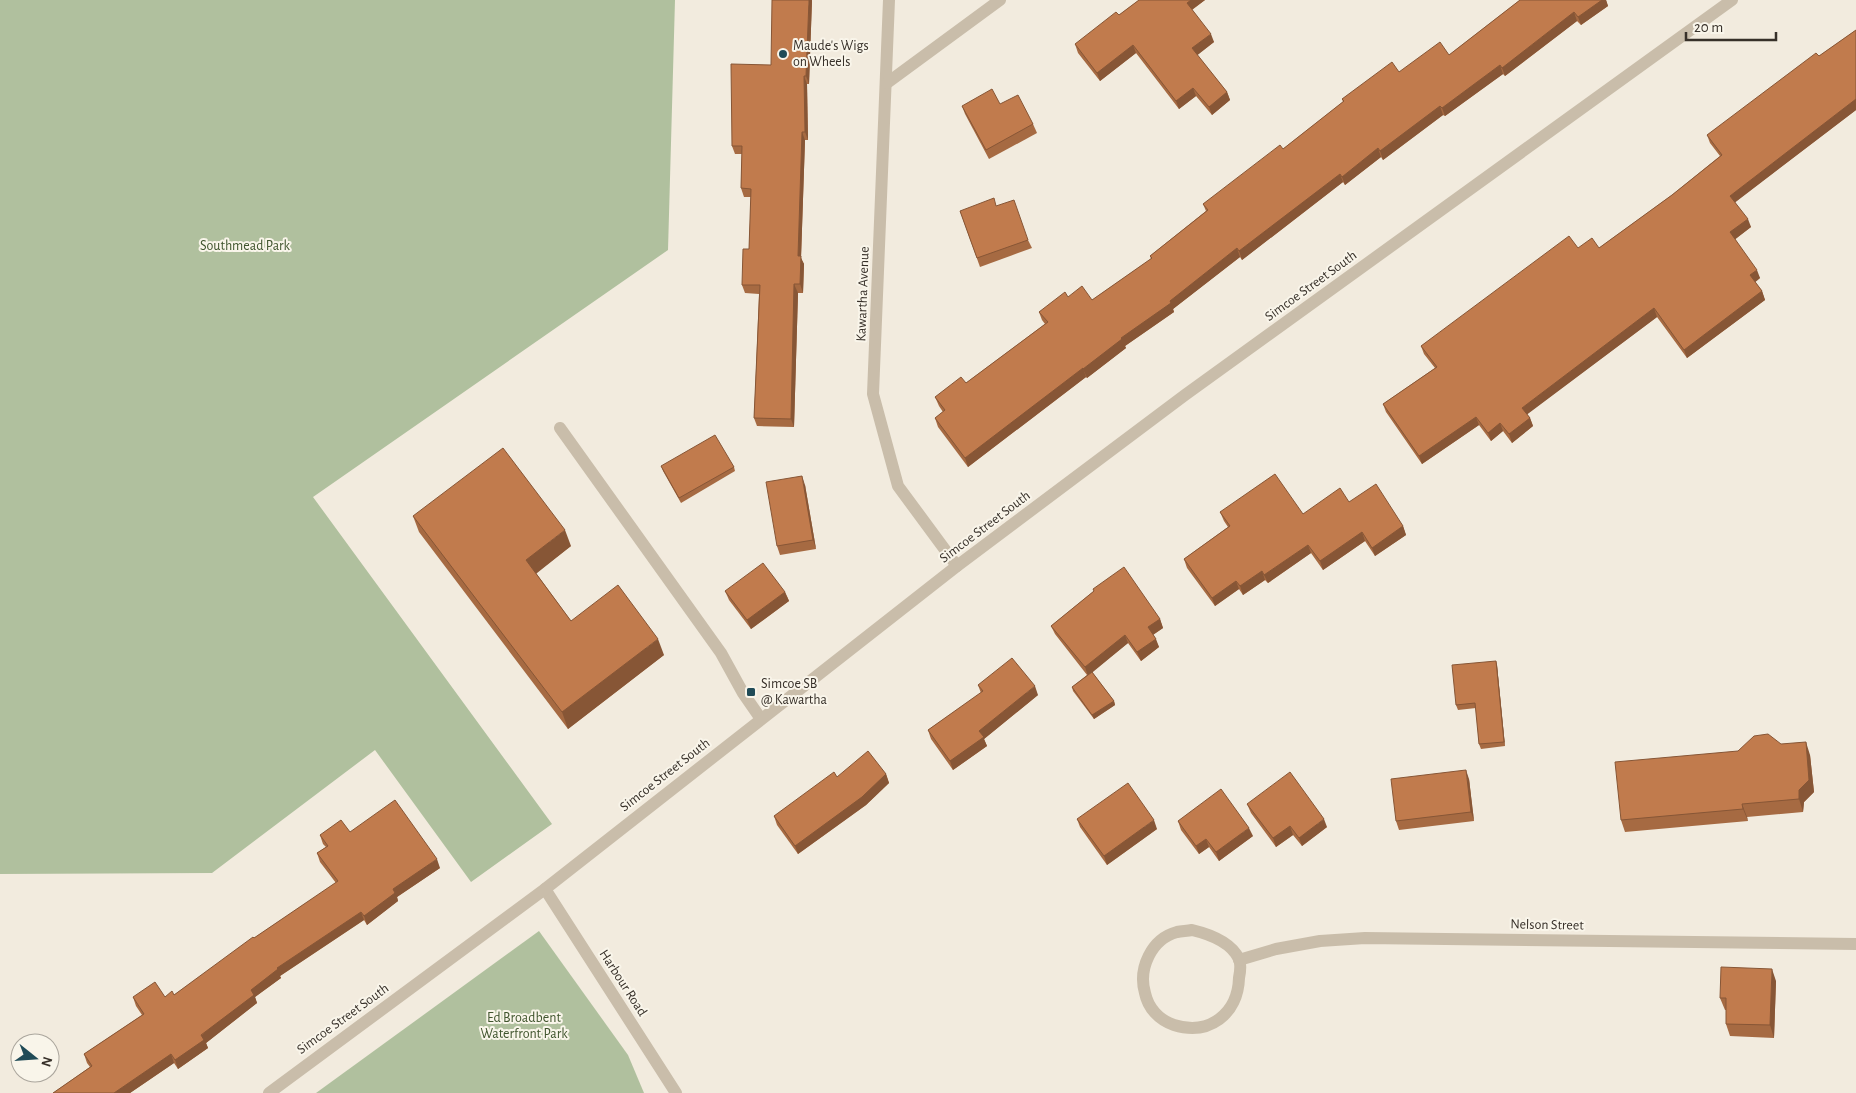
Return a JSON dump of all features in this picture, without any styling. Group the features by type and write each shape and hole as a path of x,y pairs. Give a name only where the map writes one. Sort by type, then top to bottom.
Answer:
{"street":[{"name":"Kawartha Avenue","path":"889,0 873,394 898,486 957,566"},
{"path":"887,83 1000,0"},
{"name":"Simcoe Street South","path":"268,1093 545,889 957,566 1185,395 1732,0"},
{"path":"560,428 721,652 743,693 761,719"},
{"name":"Harbour Road","path":"545,889 676,1093"},
{"path":"1192,930 1208,933 1222,941 1239,960 1239,985 1236,1000 1227,1013 1214,1023 1199,1028 1183,1028 1168,1023 1155,1013 1146,1000 1142,984 1144,967 1150,952 1161,940 1176,932 1192,930"},
{"name":"Nelson Street","path":"1239,960 1276,949 1320,941 1365,938 1856,944"}],"green space":[{"name":"Southmead Park","path":"0,0 675,0 668,250 313,497 552,824 471,882 375,750 212,873 0,874"},
{"name":"Ed Broadbent Waterfront Park","path":"539,931 628,1055 644,1093 316,1093"}],"building":[{"path":"772,0 809,0 806,76 804,76 805,132 802,132 798,256 801,256 800,284 794,284 791,419 754,418 760,285 742,285 743,249 749,249 751,189 741,188 742,146 732,146 731,64 771,65"},
{"path":"1139,0 1191,0 1187,3 1211,34 1192,48 1227,92 1209,107 1193,88 1176,101 1133,45 1097,73 1075,44 1116,12 1119,15"},
{"path":"1520,0 1602,0 1578,17 1574,12 1502,68 1500,65 1442,108 1440,106 1380,151 1378,148 1342,177 1340,174 1239,251 1237,248 1170,301 1171,303 1121,338 965,458 935,418 945,410 935,397 961,377 966,383 1048,322 1039,312 1065,292 1068,297 1082,286 1092,300 1152,258 1150,256 1208,210 1203,204 1280,145 1283,149 1344,101 1342,99 1392,62 1399,72 1440,42 1449,55"},
{"path":"1856,30 1856,99 1730,196 1748,219 1730,232 1757,270 1750,275 1762,291 1684,350 1654,308 1522,408 1530,418 1509,434 1500,423 1488,433 1476,417 1419,456 1383,404 1437,367 1421,346 1569,236 1578,248 1592,238 1599,248 1672,195 1722,155 1707,135 1816,53 1819,56"},
{"path":"992,89 1000,104 1018,95 1033,124 986,150 962,106"},
{"path":"994,198 996,206 1014,200 1028,240 977,258 960,211"},
{"path":"715,435 734,467 679,498 661,466"},
{"path":"503,448 565,530 526,560 571,621 618,585 658,639 562,712 413,516"},
{"path":"1275,474 1303,514 1340,488 1349,502 1376,484 1403,526 1372,548 1362,532 1320,561 1308,545 1264,575 1262,571 1240,586 1236,581 1212,598 1184,559 1230,526 1220,512"},
{"path":"802,476 813,540 777,546 766,482"},
{"path":"763,563 785,592 747,620 725,591"},
{"path":"1124,567 1160,619 1148,627 1156,639 1137,652 1125,635 1085,667 1051,626 1094,591 1093,589"},
{"path":"1012,658 1035,686 979,731 984,737 950,761 928,730 983,691 978,685"},
{"path":"1496,661 1504,742 1479,744 1475,703 1456,705 1452,665"},
{"path":"1092,672 1114,701 1092,715 1072,687"},
{"path":"1768,734 1781,744 1806,742 1809,780 1799,790 1799,799 1742,804 1743,809 1621,820 1615,762 1738,751 1754,736"},
{"path":"868,751 886,774 862,797 795,846 774,816 834,772 837,777"},
{"path":"1466,770 1471,812 1396,821 1391,779"},
{"path":"1290,772 1324,819 1299,838 1290,826 1273,838 1247,804"},
{"path":"1128,783 1154,820 1104,856 1077,819"},
{"path":"1221,789 1249,828 1216,852 1206,839 1196,846 1178,821"},
{"path":"395,800 437,859 393,889 395,893 364,916 361,912 277,968 251,990 254,995 201,1035 204,1040 175,1060 171,1054 114,1093 53,1093 92,1066 84,1054 144,1014 133,997 155,982 165,997 172,991 174,995 253,937 338,881 317,853 328,846 320,835 341,820 350,832"},
{"path":"1721,967 1772,969 1770,1025 1726,1024 1726,998 1720,998"}],"place":[{"name":"Maude's Wigs on Wheels","path":"783,54"},
{"name":"Simcoe SB @ Kawartha","path":"751,692"}]}
